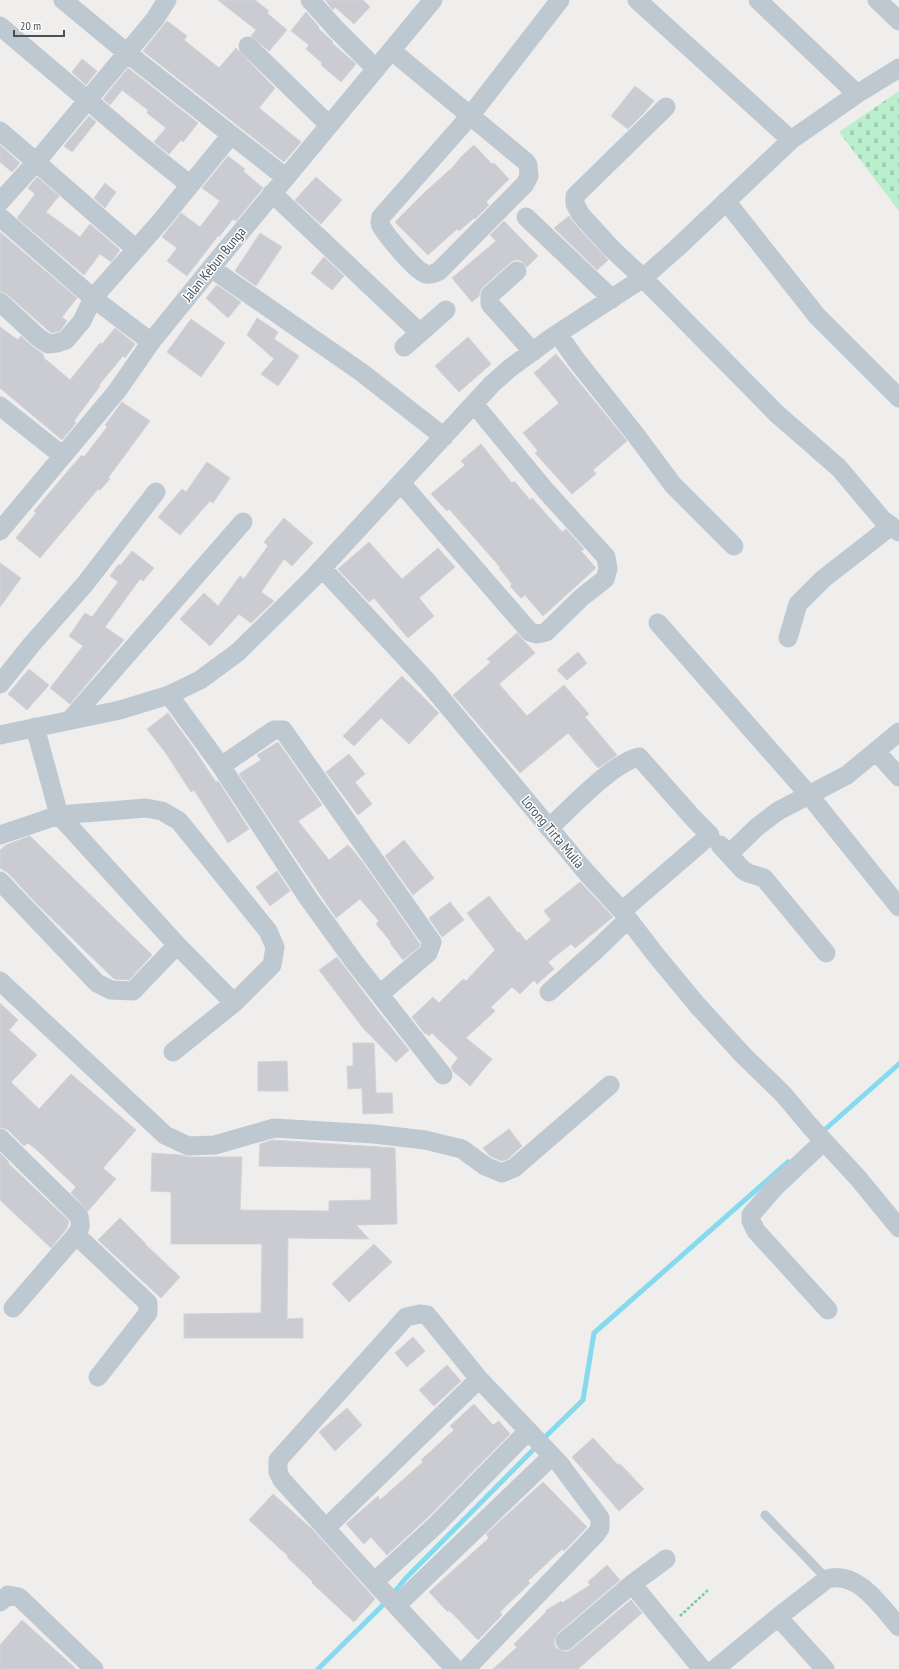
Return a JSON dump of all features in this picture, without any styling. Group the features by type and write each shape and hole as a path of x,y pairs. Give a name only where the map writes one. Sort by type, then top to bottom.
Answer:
{"street":[{"path":"63,0 127,53 285,178"},
{"path":"0,202 37,161 127,53 155,19 167,0"},
{"path":"310,0 336,29 376,69"},
{"path":"392,51 470,116 525,161 529,170 528,180 525,184 439,271 432,274 424,273 401,251 381,226 381,217 470,116 560,0"},
{"path":"637,0 791,140"},
{"path":"758,0 857,94"},
{"path":"877,0 899,21"},
{"name":"Jalan Kebun Bunga","path":"0,531 117,391 151,342 272,193 392,51 427,2"},
{"path":"0,26 190,185"},
{"path":"248,46 329,125"},
{"path":"0,735 120,710 169,695 200,680 238,652 322,568 492,384 510,368 558,334 643,278 791,140 857,94 899,68"},
{"path":"666,107 575,198 576,208 612,249 643,278 776,414 839,468 882,519 895,529 823,578 798,604 788,638"},
{"path":"0,131 37,161 136,249"},
{"path":"0,302 48,344 66,340 82,321 94,298 231,135"},
{"path":"272,193 420,333"},
{"path":"726,201 818,316 899,398"},
{"path":"0,217 94,298 151,342"},
{"path":"526,217 612,299"},
{"path":"211,268 361,372 444,437"},
{"path":"517,272 490,295 489,299 490,304 533,352"},
{"path":"404,347 446,310"},
{"path":"558,334 577,361 636,434 673,485 734,546"},
{"path":"401,483 530,632 537,634 546,632 582,597 605,579 608,569 606,557 546,491 474,404"},
{"path":"0,406 63,456"},
{"path":"0,684 32,644 85,584 156,492"},
{"path":"70,720 243,522"},
{"name":"Lorong Tirta Mulia","path":"322,568 426,680 586,872 625,915 698,1006 743,1055 784,1095 808,1125 858,1178 899,1228"},
{"path":"658,623 809,795 899,907"},
{"path":"169,695 221,766 308,898 443,1075"},
{"path":"35,727 59,815 177,945 234,1003"},
{"path":"221,766 274,730 283,730 432,942 428,952 380,994"},
{"path":"729,854 757,827 778,811 847,775 899,732"},
{"path":"876,751 899,776"},
{"path":"549,828 599,782 621,765 639,757 694,819 748,873 764,878 826,953"},
{"path":"0,835 59,815 146,808 162,811 179,821 268,931 275,947 272,964 234,1003 173,1052"},
{"path":"549,992 595,951 625,915 710,835"},
{"path":"0,881 97,983 111,990 133,991 177,945"},
{"path":"0,980 165,1135 188,1146 215,1145 274,1128 374,1134 425,1140 462,1149 486,1166 502,1173 514,1168 610,1085"},
{"path":"0,1138 80,1216 81,1228 13,1308"},
{"path":"823,1140 775,1187 751,1215 751,1221 756,1231 828,1310"},
{"path":"76,1235 148,1302 149,1308 148,1313 98,1377"},
{"path":"455,1669 396,1604 376,1585 282,1480 278,1472 278,1460 406,1317 420,1314 427,1315 479,1379 559,1463 600,1518 600,1528 466,1669"},
{"path":"326,1528 479,1379"},
{"path":"376,1585 530,1433"},
{"path":"396,1604 549,1453"},
{"path":"565,1641 632,1584 666,1559"},
{"path":"715,1669 827,1579 835,1577 848,1579 865,1590 899,1627"},
{"path":"632,1584 702,1669"},
{"path":"0,1602 8,1595 19,1597 94,1669"},
{"path":"778,1617 825,1669"}],"lane":[{"path":"765,1515 827,1579"}],"path":[{"path":"668,1628 708,1590"}],"green space":[{"path":"899,91 899,211 839,132"}],"building":[{"path":"218,0 255,0 269,11 267,13 287,30 269,51 251,36 256,30"},
{"path":"325,0 363,0 370,7 354,24 335,7 333,10"},
{"path":"306,12 319,27 318,28 333,42 332,43 356,64 341,82 321,65 322,63 306,49 309,45 291,31"},
{"path":"167,21 187,36 184,40 219,68 236,48 275,88 259,108 301,142 284,162 143,51"},
{"path":"82,59 97,71 86,85 72,72"},
{"path":"128,68 198,123 183,142 181,140 169,154 154,142 166,128 147,113 148,110 122,90 110,105 103,99"},
{"path":"635,86 654,101 628,129 611,116"},
{"path":"89,116 96,122 72,152 64,146"},
{"path":"0,145 20,163 12,172 0,162"},
{"path":"474,145 509,179 486,202 489,205 475,219 474,218 459,231 457,229 428,255 395,222"},
{"path":"228,156 245,169 243,171 263,188 236,221 233,219 219,237 218,236 187,276 167,261 177,248 162,237 181,213 200,227 220,201 202,188"},
{"path":"37,177 59,196 46,212 80,237 90,224 120,250 111,262 100,254 84,275 17,218 35,194 28,188"},
{"path":"316,177 342,200 321,224 295,200"},
{"path":"105,183 116,192 105,208 94,198"},
{"path":"569,216 608,260 597,270 554,228"},
{"path":"504,221 538,256 527,267 520,260 514,260 483,287 479,296 472,302 452,278 496,241 490,235"},
{"path":"0,232 77,298 62,317 67,321 60,331 51,333 7,294 0,291"},
{"path":"260,233 282,247 256,286 235,271"},
{"path":"324,257 344,276 332,290 311,273"},
{"path":"217,285 241,302 228,318 206,298"},
{"path":"257,318 278,332 274,339 299,356 278,386 261,374 274,359 247,335"},
{"path":"191,319 225,343 201,377 167,352"},
{"path":"0,327 18,340 21,336 43,354 44,358 70,380 100,343 102,344 115,328 135,344 125,358 123,356 99,385 100,386 74,421 76,423 62,440 0,388"},
{"path":"468,337 491,364 459,392 435,366"},
{"path":"556,354 627,441 593,470 596,474 572,494 535,453 538,451 523,433 559,403 534,373"},
{"path":"122,402 150,421 108,478 110,479 100,490 98,489 40,558 16,538 36,513 34,511 82,455 84,457 107,427 105,425"},
{"path":"481,444 512,483 514,481 530,500 532,498 562,532 566,529 584,549 581,551 596,568 543,616 525,595 521,598 510,586 512,584 499,568 500,567 449,509 447,511 431,494 465,465 461,461"},
{"path":"207,462 230,478 213,503 210,501 180,535 158,517 182,489 186,492"},
{"path":"284,518 313,543 292,566 284,559 261,592 274,601 251,623 239,614 210,646 180,619 204,593 218,606 240,576 244,579 268,546 264,542"},
{"path":"369,542 402,579 438,548 455,567 419,598 434,616 408,638 374,598 369,602 338,569"},
{"path":"132,551 154,568 143,581 140,579 105,627 124,640 70,704 50,688 83,646 69,636 85,613 92,617 118,582 110,576"},
{"path":"0,563 21,578 0,607"},
{"path":"517,633 535,653 499,684 527,716 564,685 589,714 585,717 617,755 598,768 568,733 520,773 453,695 491,662 487,659"},
{"path":"578,652 587,663 567,680 557,670"},
{"path":"29,669 49,685 27,710 8,694"},
{"path":"402,676 439,713 409,744 381,718 354,746 343,736"},
{"path":"168,713 216,782 218,781 249,829 228,843 194,790 191,792 165,752 147,729"},
{"path":"278,742 322,805 298,821 329,860 348,845 361,860 420,944 419,947 403,960 390,943 391,942 376,924 379,921 360,899 336,918 239,774 261,760 257,755"},
{"path":"349,754 365,774 355,782 372,804 358,815 326,772"},
{"path":"30,836 152,955 129,980 114,979 37,904 8,873 0,868 0,850 6,845"},
{"path":"404,840 434,878 413,895 385,856"},
{"path":"277,871 290,891 270,906 256,887"},
{"path":"580,882 613,917 575,948 571,944 548,962 554,969 537,984 534,980 520,994 512,987 491,1007 495,1011 466,1038 492,1059 470,1086 453,1071 451,1067 458,1058 432,1033 429,1036 426,1033 425,1034 412,1017 433,997 439,1003 463,979 466,981 495,950 467,913 489,896 526,941 551,920 544,911"},
{"path":"450,902 464,920 442,937 429,918"},
{"path":"337,957 409,1050 396,1062 363,1028 319,970"},
{"path":"0,1003 18,1020 9,1030 37,1055 11,1082 39,1109 71,1074 136,1130 103,1168 116,1179 88,1211 71,1193 76,1187 28,1143 24,1146 8,1130 0,1127"},
{"path":"353,1043 374,1043 376,1093 392,1093 393,1113 363,1114 362,1088 348,1089 347,1066 353,1066"},
{"path":"287,1061 288,1091 258,1091 258,1062"},
{"path":"509,1129 522,1146 508,1159 502,1161 490,1156 483,1148"},
{"path":"273,1140 395,1148 397,1224 356,1225 369,1239 288,1238 287,1319 303,1318 303,1338 184,1338 184,1314 261,1313 262,1244 171,1244 171,1192 151,1191 152,1153 188,1157 242,1157 240,1210 329,1211 329,1201 371,1200 371,1168 259,1166 260,1144"},
{"path":"0,1153 9,1162 8,1163 69,1221 67,1228 51,1248 0,1200"},
{"path":"120,1218 180,1277 161,1298 98,1240"},
{"path":"374,1244 392,1262 349,1302 332,1284"},
{"path":"413,1337 425,1351 407,1367 395,1353"},
{"path":"447,1365 461,1381 434,1406 419,1390"},
{"path":"474,1404 493,1425 499,1421 510,1434 428,1517 387,1555 371,1537 364,1544 346,1524 378,1496 380,1500 423,1462 421,1460 454,1430 450,1426"},
{"path":"347,1408 362,1425 335,1451 319,1432"},
{"path":"593,1438 618,1465 620,1464 644,1489 619,1511 572,1457"},
{"path":"543,1482 587,1527 564,1551 562,1549 528,1581 530,1583 500,1612 502,1615 478,1640 429,1592 489,1538 486,1534"},
{"path":"273,1494 313,1530 375,1599 354,1622 312,1583 313,1582 287,1557 288,1556 249,1520"},
{"path":"607,1565 620,1580 558,1633 554,1643 556,1648 567,1652 572,1649 631,1600 642,1613 578,1669 493,1669 517,1647 514,1644 546,1612 545,1611 561,1601 562,1603 590,1585 588,1582"},
{"path":"22,1620 76,1669 0,1669 0,1645"}],"waterway":[{"path":"821,1133 899,1064"},
{"path":"542,1440 583,1400 594,1333 788,1162"},
{"path":"392,1595 406,1578 537,1446"},
{"path":"318,1669 387,1601"}]}
